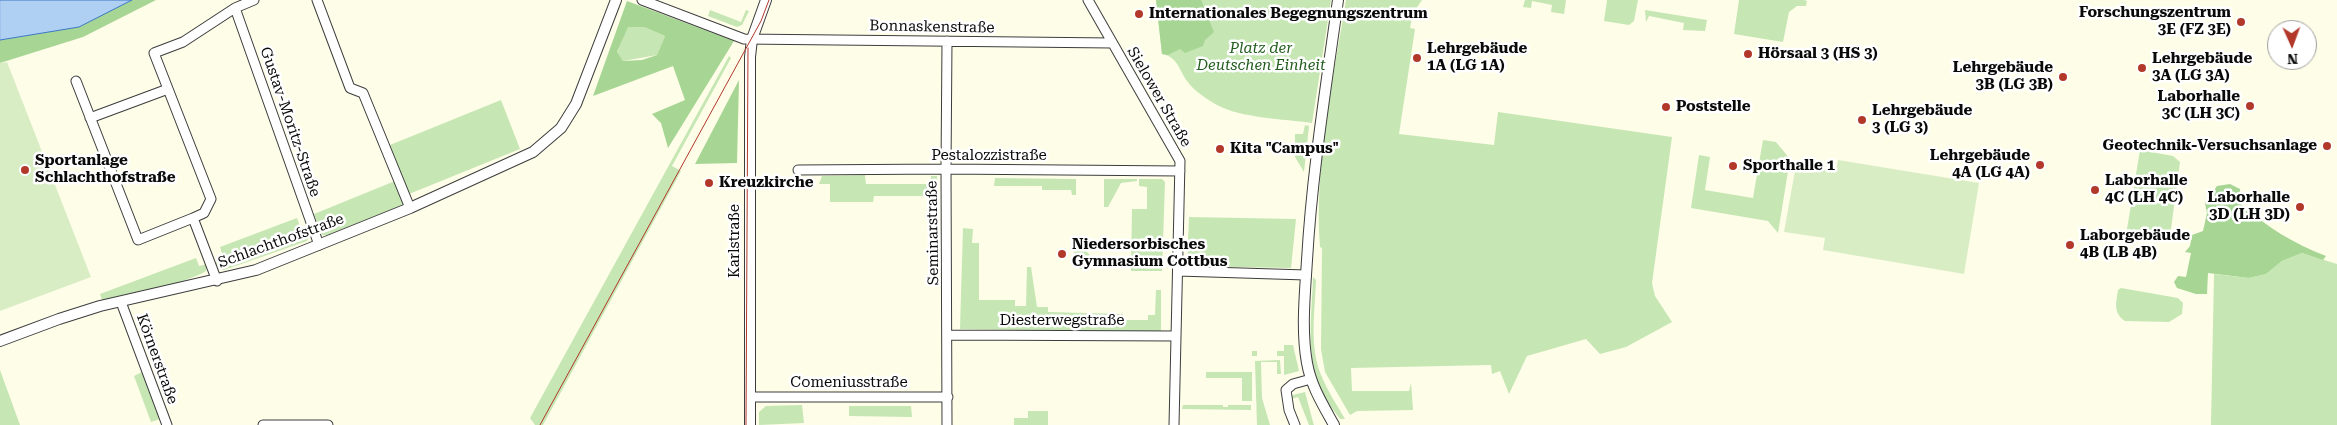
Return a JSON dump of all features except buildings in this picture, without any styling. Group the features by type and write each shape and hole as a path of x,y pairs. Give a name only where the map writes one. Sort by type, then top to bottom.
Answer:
{"street":[{"path":"76,81 138,240 204,213 211,199 154,53 183,42 236,8 254,0"},
{"path":"317,0 350,88 363,93 410,208"},
{"name":"Schlachthofstraße","path":"0,341 59,319 121,302 256,270 410,208 508,165 544,144 567,119 576,104 616,0"},
{"name":"Bonnaskenstraße","path":"642,0 741,38 1112,43"},
{"name":"Karlstraße","path":"750,425 752,39 766,0"},
{"name":"Sielower Straße","path":"1088,0 1180,161 1174,425"},
{"path":"1334,425 1311,379 1305,346 1306,275 1312,185 1338,0"},
{"name":"Gustav-Moritz-Straße","path":"236,8 320,245"},
{"name":"Seminarstraße","path":"947,41 947,425"},
{"path":"90,118 168,88"},
{"name":"Pestalozzistraße","path":"798,170 1180,171"},
{"path":"193,218 217,280"},
{"path":"1178,271 1306,275"},
{"name":"Körnerstraße","path":"121,302 167,425"},
{"name":"Diesterwegstraße","path":"947,335 1176,336"},
{"path":"1295,425 1289,410 1286,390 1294,384 1311,379"},
{"name":"Comeniusstraße","path":"750,397 948,397"},
{"path":"263,425 328,425"}],"green space":[{"path":"132,0 156,0 83,37 0,63 0,40 78,27"},
{"name":"Platz der Deutschen Einheit","path":"1156,0 1331,0 1312,123 1238,113 1217,105 1197,91 1187,81 1178,64 1172,58 1162,54"},
{"path":"1156,0 1201,0 1214,32 1205,40 1203,46 1185,53 1180,49 1168,55 1162,54"},
{"path":"1346,0 1422,0 1413,13 1410,28 1415,29 1399,134 1494,145 1498,112 1672,137 1652,283 1655,296 1672,322 1626,347 1600,354 1586,339 1527,356 1509,394 1500,371 1492,374 1491,365 1351,368 1352,391 1409,391 1411,383 1413,410 1357,411 1350,415 1325,372 1321,349 1322,248 1320,247 1319,216 1322,154 1330,92"},
{"path":"1525,0 1566,0 1564,14 1551,12 1552,5 1532,1 1531,8 1523,7"},
{"path":"1607,0 1638,0 1634,21 1629,25 1604,21"},
{"path":"1739,0 1807,1 1806,6 1797,6 1789,12 1783,42 1734,34"},
{"path":"627,1 734,41 668,148 661,123 652,114 685,100 673,66 593,96","holes":["628,27 644,27 665,36 657,55 642,60 623,61 617,52"]},
{"path":"710,10 741,22 746,10 749,11 742,25 737,27 708,16"},
{"path":"1645,10 1707,20 1705,31 1683,30 1684,23 1649,16 1646,22"},
{"path":"627,27 644,27 665,36 657,55 623,61 617,53"},
{"path":"729,56 731,58 672,166 681,171 543,425 535,425 530,418"},
{"name":"Sportanlage Schlachthofstraße","path":"7,62 91,277 0,311 0,63"},
{"path":"739,80 737,163 695,164"},
{"path":"501,100 520,149 409,194 390,145"},
{"path":"1305,125 1309,126 1304,172 1295,157 1295,134 1303,134"},
{"path":"1763,140 1776,142 1790,159 1778,233 1768,221 1691,208 1699,155 1710,157 1705,190 1753,198"},
{"path":"2140,150 2173,156 2180,162 2170,236 2127,229"},
{"path":"1838,160 1979,183 1964,274 1823,250 1825,238 1784,232 1796,165 1836,172"},
{"path":"865,175 866,184 931,184 931,176 937,176 936,196 874,196 873,202 830,202 830,184 819,184 822,176"},
{"path":"995,178 1076,179 1076,195 1072,195 1071,190 1042,190 1042,186 994,186"},
{"path":"1104,179 1137,179 1137,181 1121,183 1108,207 1104,207"},
{"path":"1139,179 1162,179 1165,182 1162,271 1131,271 1132,209 1147,209 1147,187 1139,186"},
{"path":"395,181 405,204 327,235 322,235 314,214"},
{"path":"2230,184 2240,189 2241,204 2292,240 2326,256 2323,260 2302,253 2282,261 2266,274 2249,278 2208,273 2207,294 2196,294 2177,288 2174,282 2178,276 2186,277 2191,253 2185,252 2190,246 2192,235 2203,231 2207,213 2205,203 2217,186"},
{"path":"1189,217 1296,219 1291,268 1187,266"},
{"path":"297,218 301,229 309,227 310,236 307,241 224,270 219,269 215,263 224,260 220,247"},
{"path":"963,228 973,229 972,243 979,243 979,300 1015,300 1015,306 1026,306 1027,267 1031,267 1037,307 1048,307 1048,312 1123,314 1123,320 1148,320 1148,315 1155,315 1156,290 1161,290 1161,332 960,329"},
{"path":"1076,241 1089,254 1090,269 1079,269 1072,245"},
{"path":"2302,253 2337,264 2337,425 2211,425 2214,274 2249,278 2266,274 2282,261"},
{"path":"196,258 199,266 207,264 206,271 171,285 138,294 102,300 100,294"},
{"path":"1313,277 1316,280 1314,340 1317,364 1326,386 1345,419 1340,419 1324,397 1314,369 1311,354"},
{"path":"2121,288 2178,298 2183,303 2182,314 2169,322 2125,321 2119,315 2116,307 2118,290"},
{"path":"1284,345 1293,345 1299,371 1284,375 1284,356 1277,356 1277,351 1284,351"},
{"path":"1252,351 1257,351 1257,356 1252,356"},
{"path":"1280,360 1281,374 1277,374 1277,362 1261,362 1262,398 1270,425 1257,425 1255,361"},
{"path":"0,370 20,425 0,425"},
{"path":"142,372 160,419 151,422 134,376"},
{"path":"1206,372 1252,372 1252,401 1242,401 1242,378 1206,378"},
{"path":"1305,392 1314,425 1309,425 1298,397 1291,399 1293,395"},
{"path":"802,405 804,423 759,425 759,412 766,406"},
{"path":"1183,405 1223,405 1223,407 1228,407 1228,405 1251,405 1251,410 1182,409"},
{"path":"849,406 911,406 912,417 849,416"},
{"path":"1028,411 1048,411 1048,425 1014,425 1014,418 1028,418"}],"water":[{"path":"0,0 132,0 79,27 0,40"}],"tram line":[{"path":"540,425 761,21 769,0"},
{"path":"746,425 748,48"}],"place":[{"name":"Internationales Begegnungszentrum","path":"1139,14"},
{"name":"Forschungszentrum 3E (FZ 3E)","path":"2241,22"},
{"name":"Hörsaal 3 (HS 3)","path":"1748,54"},
{"name":"Lehrgebäude 1A (LG 1A)","path":"1417,58"},
{"name":"Lehrgebäude 3A (LG 3A)","path":"2142,68"},
{"name":"Lehrgebäude 3B (LG 3B)","path":"2063,77"},
{"name":"Laborhalle 3C (LH 3C)","path":"2250,106"},
{"name":"Poststelle","path":"1666,107"},
{"name":"Lehrgebäude 3 (LG 3)","path":"1862,120"},
{"name":"Geotechnik-Versuchsanlage","path":"2327,146"},
{"name":"Kita \"Campus\"","path":"1220,149"},
{"name":"Lehrgebäude 4A (LG 4A)","path":"2040,165"},
{"name":"Sporthalle 1","path":"1733,166"},
{"name":"Sportanlage Schlachthofstraße","path":"25,170"},
{"name":"Kreuzkirche","path":"709,183"},
{"name":"Laborhalle 4C (LH 4C)","path":"2095,190"},
{"name":"Laborhalle 3D (LH 3D)","path":"2300,207"},
{"name":"Laborgebäude 4B (LB 4B)","path":"2070,245"},
{"name":"Niedersorbisches Gymnasium Cottbus","path":"1062,254"}]}
